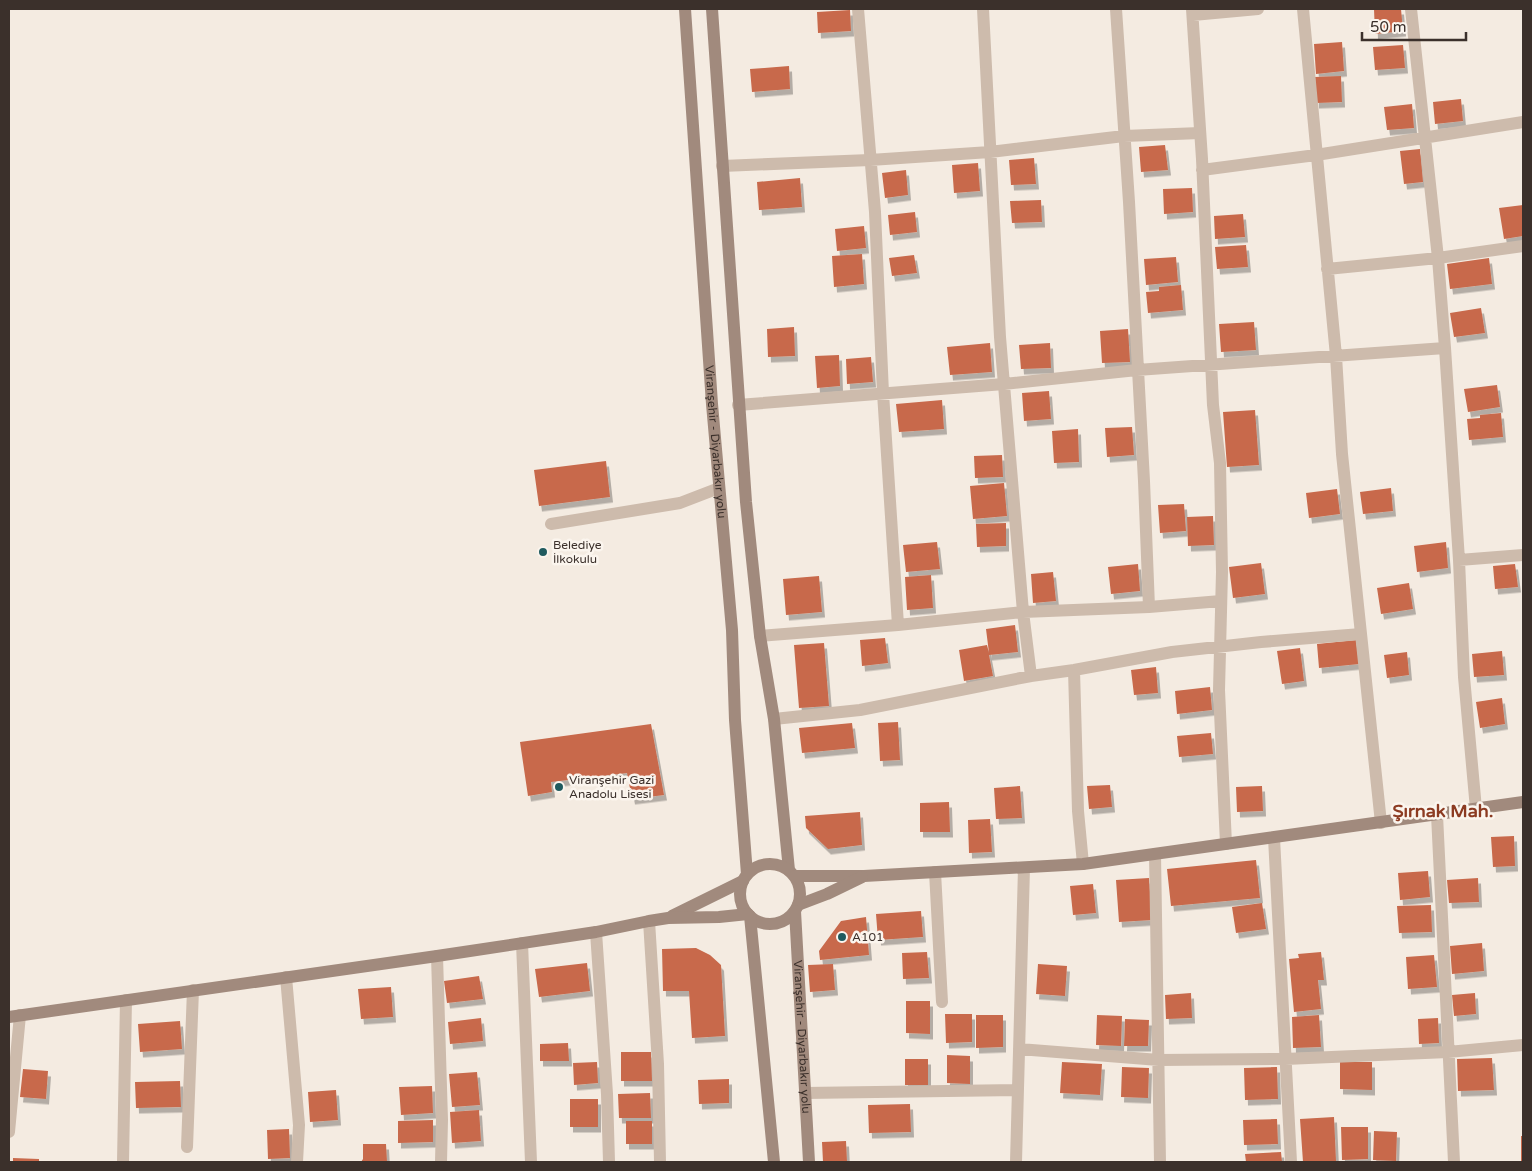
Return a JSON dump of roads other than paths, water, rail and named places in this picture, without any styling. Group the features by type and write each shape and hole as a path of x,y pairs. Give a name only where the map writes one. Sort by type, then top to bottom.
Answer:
{"main road":[{"name":"Viranşehir - Diyarbakır yolu","path":"685,9 719,488 732,630 735,720 745,878"},
{"name":"Viranşehir - Diyarbakır yolu","path":"712,9 746,502 760,636 774,719 792,873"},
{"path":"792,873 864,876 1083,864 1523,802"},
{"path":"797,908 800,890 792,873 781,865 772,863 762,864 754,868 745,878 740,889 743,907 749,915 756,921 773,924 789,918 797,908 864,876"},
{"path":"668,918 745,878"},
{"name":"Viranşehir - Diyarbakır yolu","path":"797,908 809,1162"},
{"path":"14,1016 437,956 596,932 668,918 749,915"},
{"path":"749,915 774,1162"}],"street":[{"path":"858,9 875,212 882,393 898,625"},
{"path":"983,9 1004,384 1023,612 1032,676"},
{"path":"1116,9 1144,481 1149,607"},
{"path":"1226,844 1219,690 1222,572 1220,463 1214,404 1192,12 1258,9"},
{"path":"1303,9 1336,356 1342,454 1381,823"},
{"path":"1411,9 1438,258 1459,560 1464,677 1476,809"},
{"path":"1202,170 1316,155 1523,122"},
{"path":"722,166 870,160 990,152 1124,136 1200,133"},
{"path":"1327,269 1438,258 1523,246"},
{"path":"738,404 1004,384 1212,364 1445,348"},
{"path":"551,524 680,502 719,488"},
{"path":"1459,560 1523,555"},
{"path":"760,636 898,625 1023,612 1149,607 1221,601"},
{"path":"774,719 860,710 1032,676 1172,652 1362,634"},
{"path":"1074,670 1078,811 1083,864"},
{"path":"1437,815 1454,1162"},
{"path":"1274,838 1291,1162"},
{"path":"1155,854 1160,1162"},
{"path":"1016,1162 1024,868"},
{"path":"935,872 942,1002"},
{"path":"649,921 658,1064 660,1162"},
{"path":"596,932 607,1094 609,1162"},
{"path":"522,943 531,1162"},
{"path":"437,956 442,1120 441,1162"},
{"path":"286,977 299,1125 297,1162"},
{"path":"187,1146 193,990"},
{"path":"123,1162 126,1000"},
{"path":"9,1132 14,1016"},
{"path":"1019,1050 1159,1060 1285,1059 1448,1052 1523,1045"},
{"path":"805,1093 1018,1090"}],"place":[{"name":"Belediye İlkokulu","path":"543,552"},
{"name":"Viranşehir Gazi Anadolu Lisesi","path":"559,787"},
{"name":"A101","path":"842,937"}],"district":[{"name":"Şırnak Mah.","path":"1443,811"}]}
